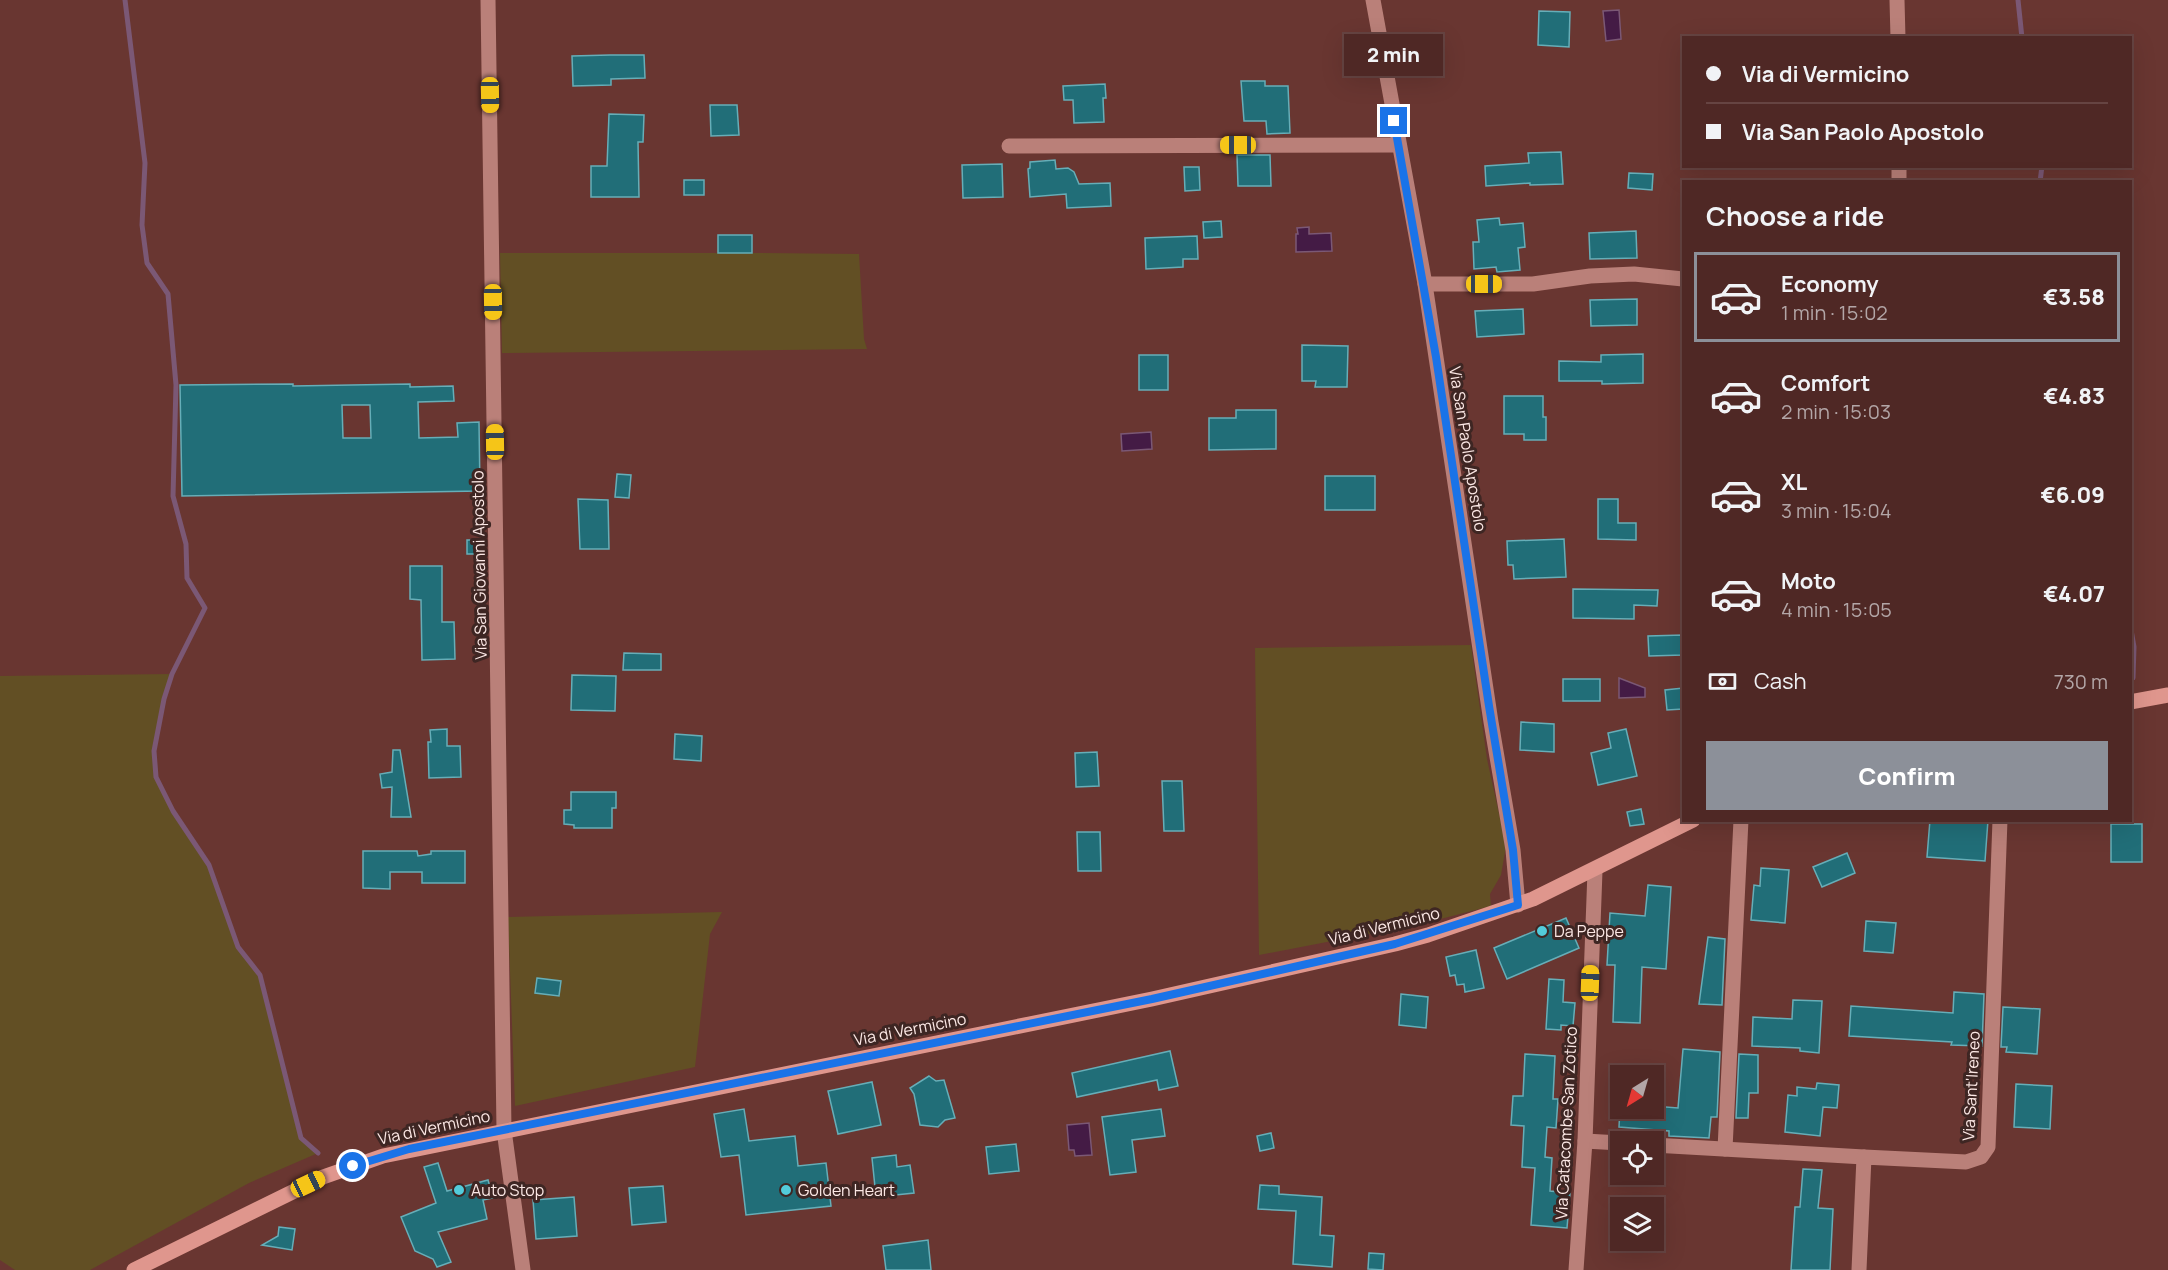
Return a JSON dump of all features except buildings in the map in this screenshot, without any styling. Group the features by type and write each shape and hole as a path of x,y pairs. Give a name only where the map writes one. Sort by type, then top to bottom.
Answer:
{"main road":[{"path":"2132,702 2168,695"},
{"name":"Via di Vermicino","path":"134,1270 308,1184 353,1166 402,1151 1152,999 1395,944 1518,905 1594,871 1689,822"}],"street":[{"name":"Via San Giovanni Apostolo","path":"488,0 504,1130 523,1270"},
{"name":"Via San Paolo Apostolo","path":"1373,0 1425,284 1490,714 1513,850 1518,905"},
{"path":"1898,0 1898,36"},
{"path":"1009,146 1399,145"},
{"path":"1425,284 1533,284 1590,276 1634,274 1682,279"},
{"path":"1725,1149 1741,822"},
{"name":"Via Sant'Ireneo","path":"1864,1157 1966,1162 1981,1157 1988,1147 2000,822"},
{"name":"Via Catacombe San Zotico","path":"1576,1270 1585,1141 1594,871"},
{"path":"1585,1141 1610,1142"},
{"path":"1664,1146 1864,1157 1859,1270"}],"shaded area":[{"path":"1619,10 1621,39 1606,41 1603,11"},
{"path":"1309,227 1309,234 1331,233 1332,251 1296,252 1297,228"},
{"path":"718,235 752,235 752,253 859,254 864,339 867,349 502,353 500,253 717,253"},
{"path":"1151,432 1152,449 1122,451 1121,434"},
{"path":"1471,645 1487,759 1506,846 1501,875 1490,894 1491,906 1425,923 1259,955 1255,648"},
{"path":"172,674 158,725 154,751 156,777 173,811 209,865 238,947 260,975 301,1138 318,1153 249,1183 90,1270 15,1270 0,1260 0,676"},
{"path":"1619,678 1645,688 1645,697 1619,698"},
{"path":"722,912 710,934 695,1067 515,1106 508,917"},
{"path":"1089,1123 1092,1155 1075,1156 1074,1150 1069,1150 1067,1125"}],"waterway":[{"path":"125,0 145,163 142,225 147,263 168,294 176,385 173,496 186,544 187,578 205,608 172,674 164,699 154,751 156,777 173,811 209,865 238,947 260,975 301,1138 318,1153"},
{"path":"2018,0 2022,36"},
{"path":"2040,180 2042,168"},
{"path":"2132,636 2133,678"}],"place":[{"name":"Da Peppe","path":"1542,931"},
{"name":"Auto Stop","path":"459,1190"},
{"name":"Golden Heart","path":"786,1190"}],"route":[{"path":"353,1166 409,1149 1152,999 1355,954 1428,935 1518,905 1513,850 1425,284 1394,121"}]}
